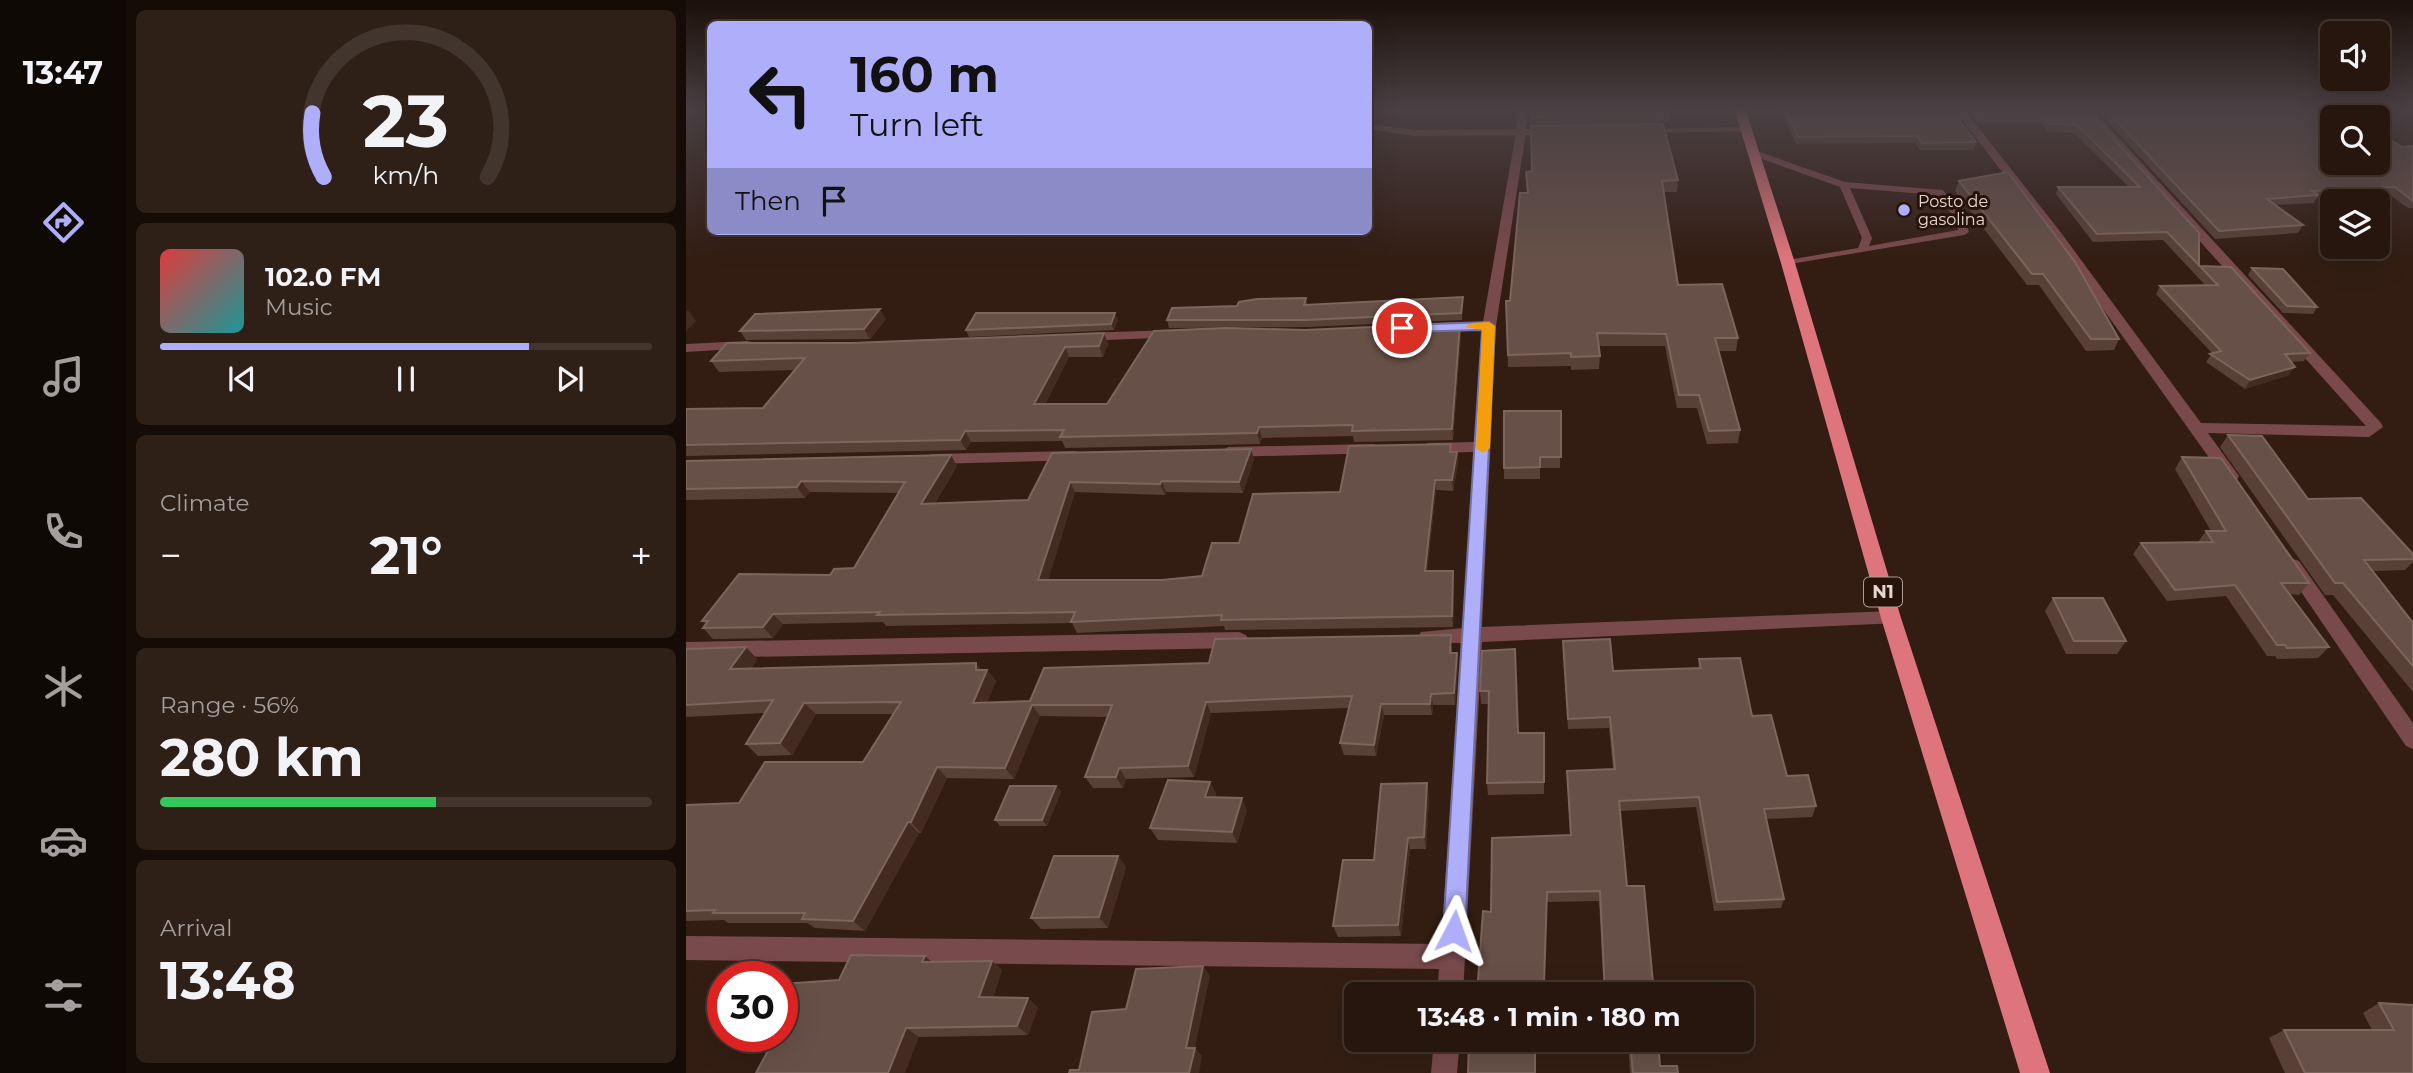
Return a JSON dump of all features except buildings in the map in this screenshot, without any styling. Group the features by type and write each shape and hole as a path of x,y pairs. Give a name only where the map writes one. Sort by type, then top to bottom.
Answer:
{"highway":[{"name":"N1","path":"1756,158 1891,618 2035,1073"}],"street":[{"path":"1451,982 1489,326 1517,158"},
{"path":"1997,158 2055,233 2242,492"},
{"path":"2131,158 2375,427 2369,432 2198,428"},
{"path":"1426,328 1489,326"},
{"path":"1072,338 1190,333"},
{"path":"686,348 760,345"},
{"path":"1415,448 1483,447"},
{"path":"1210,453 1388,449"},
{"path":"908,459 1087,456"},
{"path":"2280,547 2413,740"},
{"path":"1402,637 1891,618"},
{"path":"686,650 1264,640"},
{"path":"686,948 1452,957"},
{"path":"1444,1073 1446,1052"}],"lane":[{"path":"1768,158 1844,186 1940,192 1958,216 1964,232 1788,264"},
{"path":"1844,186 1867,238 1862,250"}],"slow traffic":[{"path":"1472,327 1489,326 1483,448"}],"place":[{"name":"Posto de gasolina","path":"1904,210"}],"route":[{"path":"1402,328 1489,326 1454,931"}]}
